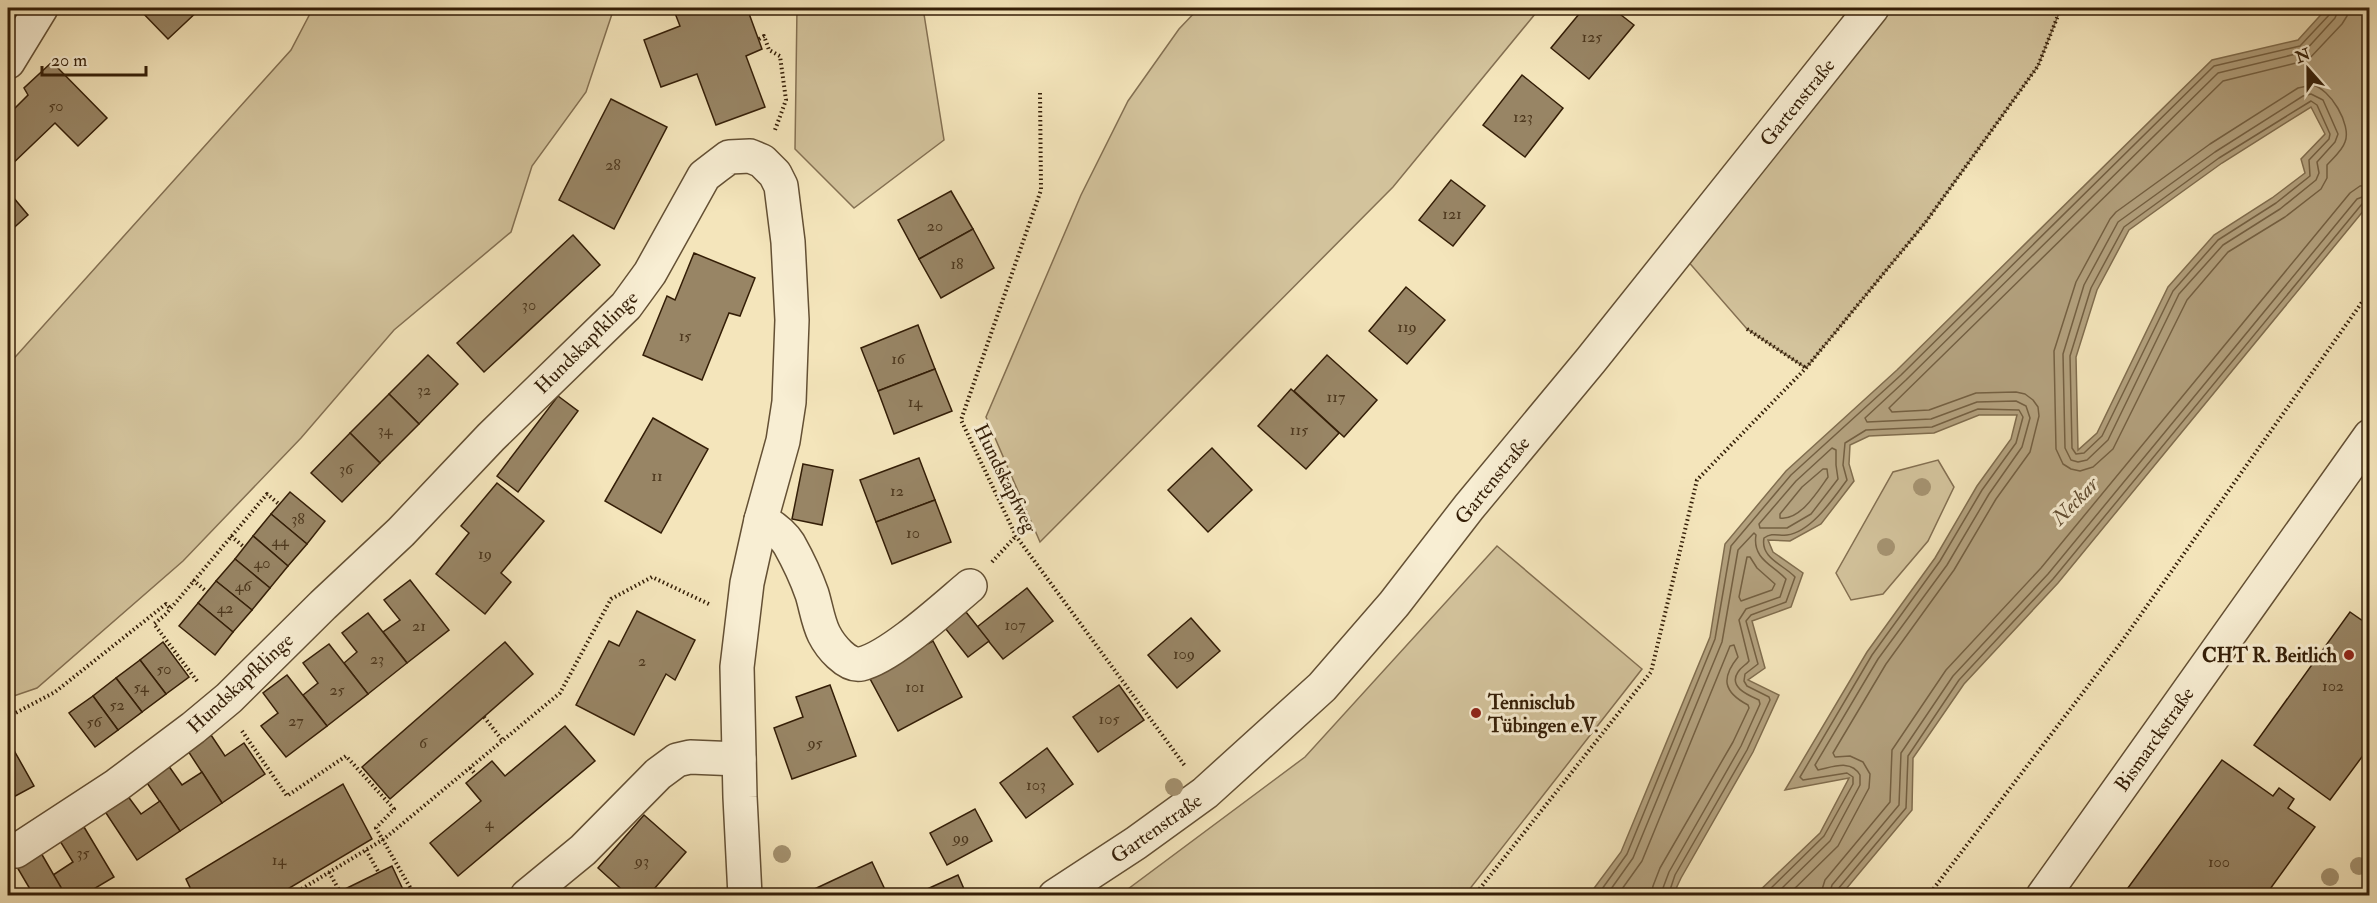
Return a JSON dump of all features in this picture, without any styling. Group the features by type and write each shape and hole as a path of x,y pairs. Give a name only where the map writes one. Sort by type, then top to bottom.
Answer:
{"street":[{"path":"8,62 41,8"},
{"name":"Gartenstraße","path":"1055,896 1137,843 1205,793 1322,687 1394,604 1468,507 1592,360 1872,8"},
{"name":"Hundskapfklinge","path":"16,851 156,757 213,696 401,532 505,423 626,306 663,252 704,177 729,157 750,156 762,161 775,174 781,186 788,242 792,320 791,368 783,441 761,520 742,616 737,667 746,896"},
{"name":"Bismarckstraße","path":"2043,896 2370,436"},
{"path":"761,520 774,528 787,542 811,593 824,634 837,652 849,662 860,664 882,654 911,634 970,586"},
{"path":"527,896 583,850 658,774 677,760 690,757 739,759"}],"path":[{"path":"1474,896 1651,672 1696,480 1806,368 1925,223 2038,66 2061,8"},
{"path":"759,39 764,36 769,50 780,56 786,100 772,137"},
{"name":"Hundskapfweg","path":"1040,93 1041,190 961,420 1016,536 1205,793"},
{"path":"1928,896 2120,644 2370,291"},
{"path":"1747,329 1806,368"},
{"path":"280,505 267,494 154,624 213,696 287,796 346,756 394,809 376,828 415,896"},
{"path":"231,536 244,547"},
{"path":"290,896 384,839 560,693 611,599 652,577 692,598 742,616"},
{"path":"193,580 207,592"},
{"path":"8,717 54,692 166,604 170,608"},
{"path":"484,717 502,741"},
{"path":"470,768 476,775"},
{"path":"366,850 379,873"},
{"path":"329,872 340,892"},
{"path":"463,896 470,892 472,896"}],"shaded area":[{"path":"313,8 614,8 586,92 532,166 511,232 394,330 301,438 183,561 37,688 8,698 8,365 291,50"},
{"path":"797,8 923,8 944,140 854,208 795,149"},
{"path":"1199,8 1540,8 1393,187 1040,542 986,417 1081,195 1128,101 1179,29"},
{"path":"1872,8 2061,8 2038,66 1925,223 1806,368 1747,329 1679,251"},
{"path":"1938,460 1954,487 1928,541 1883,594 1851,600 1836,573 1893,472"},
{"name":"Tennisclub Tübingen e.V.","path":"1497,546 1642,669 1465,895 1120,895 1305,757"}],"water":[{"name":"Neckar","path":"2327,8 2369,8 2369,204 2058,583 1964,684 1913,758 1912,810 1841,895 1755,895 1820,833 1849,778 1785,790 1867,652 1935,558 1977,486 2011,439 2017,415 1979,415 1934,433 1869,436 1850,445 1849,464 1854,481 1821,524 1790,541 1768,540 1773,552 1803,573 1791,607 1752,621 1765,668 1748,680 1779,695 1753,752 1673,895 1589,895 1621,852 1710,637 1725,544 1786,471 1897,370 2212,60 2298,40","holes":["2311,107 2325,134 2301,159 2305,173 2272,198 2214,235 2168,287 2097,433 2078,450 2076,357 2097,290 2129,230 2222,163"]}],"building":[{"path":"138,8 201,8 168,39"},
{"path":"673,8 747,8 762,49 746,56 765,107 716,125 697,74 661,87 644,40 680,26"},
{"path":"1584,8 1612,8 1634,25 1589,79 1551,48"},
{"path":"52,62 107,118 78,146 55,123 8,168 8,115 28,95 24,88"},
{"path":"1522,75 1563,108 1525,157 1483,125"},
{"path":"611,99 667,127 614,229 559,200"},
{"path":"1451,180 1485,206 1453,246 1419,220"},
{"path":"8,191 28,215 8,233"},
{"path":"951,191 973,229 919,259 898,220"},
{"path":"973,229 994,268 941,298 919,259"},
{"path":"573,235 600,265 484,372 457,343"},
{"path":"694,253 755,278 740,316 729,313 702,380 643,355 667,296 675,300"},
{"path":"1406,287 1445,320 1407,364 1369,331"},
{"path":"918,325 935,369 878,391 861,348"},
{"path":"428,355 458,384 419,424 389,394"},
{"path":"1327,355 1377,400 1344,437 1294,391"},
{"path":"935,369 952,411 894,434 878,391"},
{"path":"1291,389 1339,433 1306,469 1258,426"},
{"path":"389,394 419,424 380,463 350,433"},
{"path":"558,396 578,411 518,492 497,476"},
{"path":"653,418 708,449 661,533 605,501"},
{"path":"350,433 380,463 342,502 311,473"},
{"path":"1212,448 1252,490 1208,532 1168,490"},
{"path":"919,458 935,500 876,522 860,480"},
{"path":"803,464 833,470 822,525 792,519"},
{"path":"497,483 544,521 501,573 511,582 485,614 436,574 469,533 461,526"},
{"path":"290,492 325,521 307,544 271,514"},
{"path":"935,500 951,542 892,564 876,522"},
{"path":"271,514 307,544 288,566 253,536"},
{"path":"253,536 288,566 270,588 235,559"},
{"path":"235,559 270,588 252,610 216,581"},
{"path":"410,580 449,630 407,663 383,632 400,620 384,600"},
{"path":"216,581 252,610 233,632 198,603"},
{"path":"1027,588 1053,621 1003,659 977,627"},
{"path":"198,603 233,632 215,655 179,626"},
{"path":"637,611 695,640 675,680 666,674 634,735 576,705 609,641 619,646"},
{"path":"966,612 989,641 968,657 945,628"},
{"path":"2350,612 2370,626 2370,746 2330,800 2254,745"},
{"path":"368,613 407,663 368,694 344,663 357,652 342,633"},
{"path":"1191,618 1220,651 1177,688 1148,655"},
{"path":"933,641 962,697 898,731 868,675"},
{"path":"163,642 189,677 166,694 140,660"},
{"path":"505,642 533,674 390,799 362,767"},
{"path":"329,644 368,694 327,726 303,695 318,683 303,663"},
{"path":"140,660 166,694 142,712 116,678"},
{"path":"287,675 327,726 286,757 261,726 278,713 263,693"},
{"path":"116,678 142,712 118,730 93,696"},
{"path":"830,685 856,756 792,779 774,728 803,717 796,697"},
{"path":"1119,685 1144,720 1098,752 1073,717"},
{"path":"93,696 118,730 95,747 69,713"},
{"path":"565,726 595,761 458,876 430,843 481,801 466,783 492,761 505,776"},
{"path":"211,735 225,756 244,743 265,774 222,803 188,751"},
{"path":"11,745 34,786 8,800 8,747"},
{"path":"1047,748 1073,784 1026,818 1000,783"},
{"path":"2222,760 2273,796 2279,788 2294,799 2288,808 2315,827 2265,896 2122,896"},
{"path":"168,765 182,785 202,772 222,803 180,831 145,780"},
{"path":"343,784 372,839 276,896 194,896 186,879"},
{"path":"127,795 141,814 160,801 180,831 137,860 104,810"},
{"path":"975,809 992,841 947,865 930,833"},
{"path":"644,815 686,852 648,896 629,896 598,868"},
{"path":"84,827 114,877 82,896 66,896 53,875 73,862 60,841"},
{"path":"41,853 66,896 19,896 30,889 17,867"},
{"path":"872,862 888,896 807,896 806,893"},
{"path":"392,866 406,896 333,896 343,890"},
{"path":"958,875 967,896 927,896 925,890"}],"place":[{"name":"CHT R. Beitlich","path":"2349,655"},
{"name":"Tennisclub Tübingen e.V.","path":"1476,713"}]}
